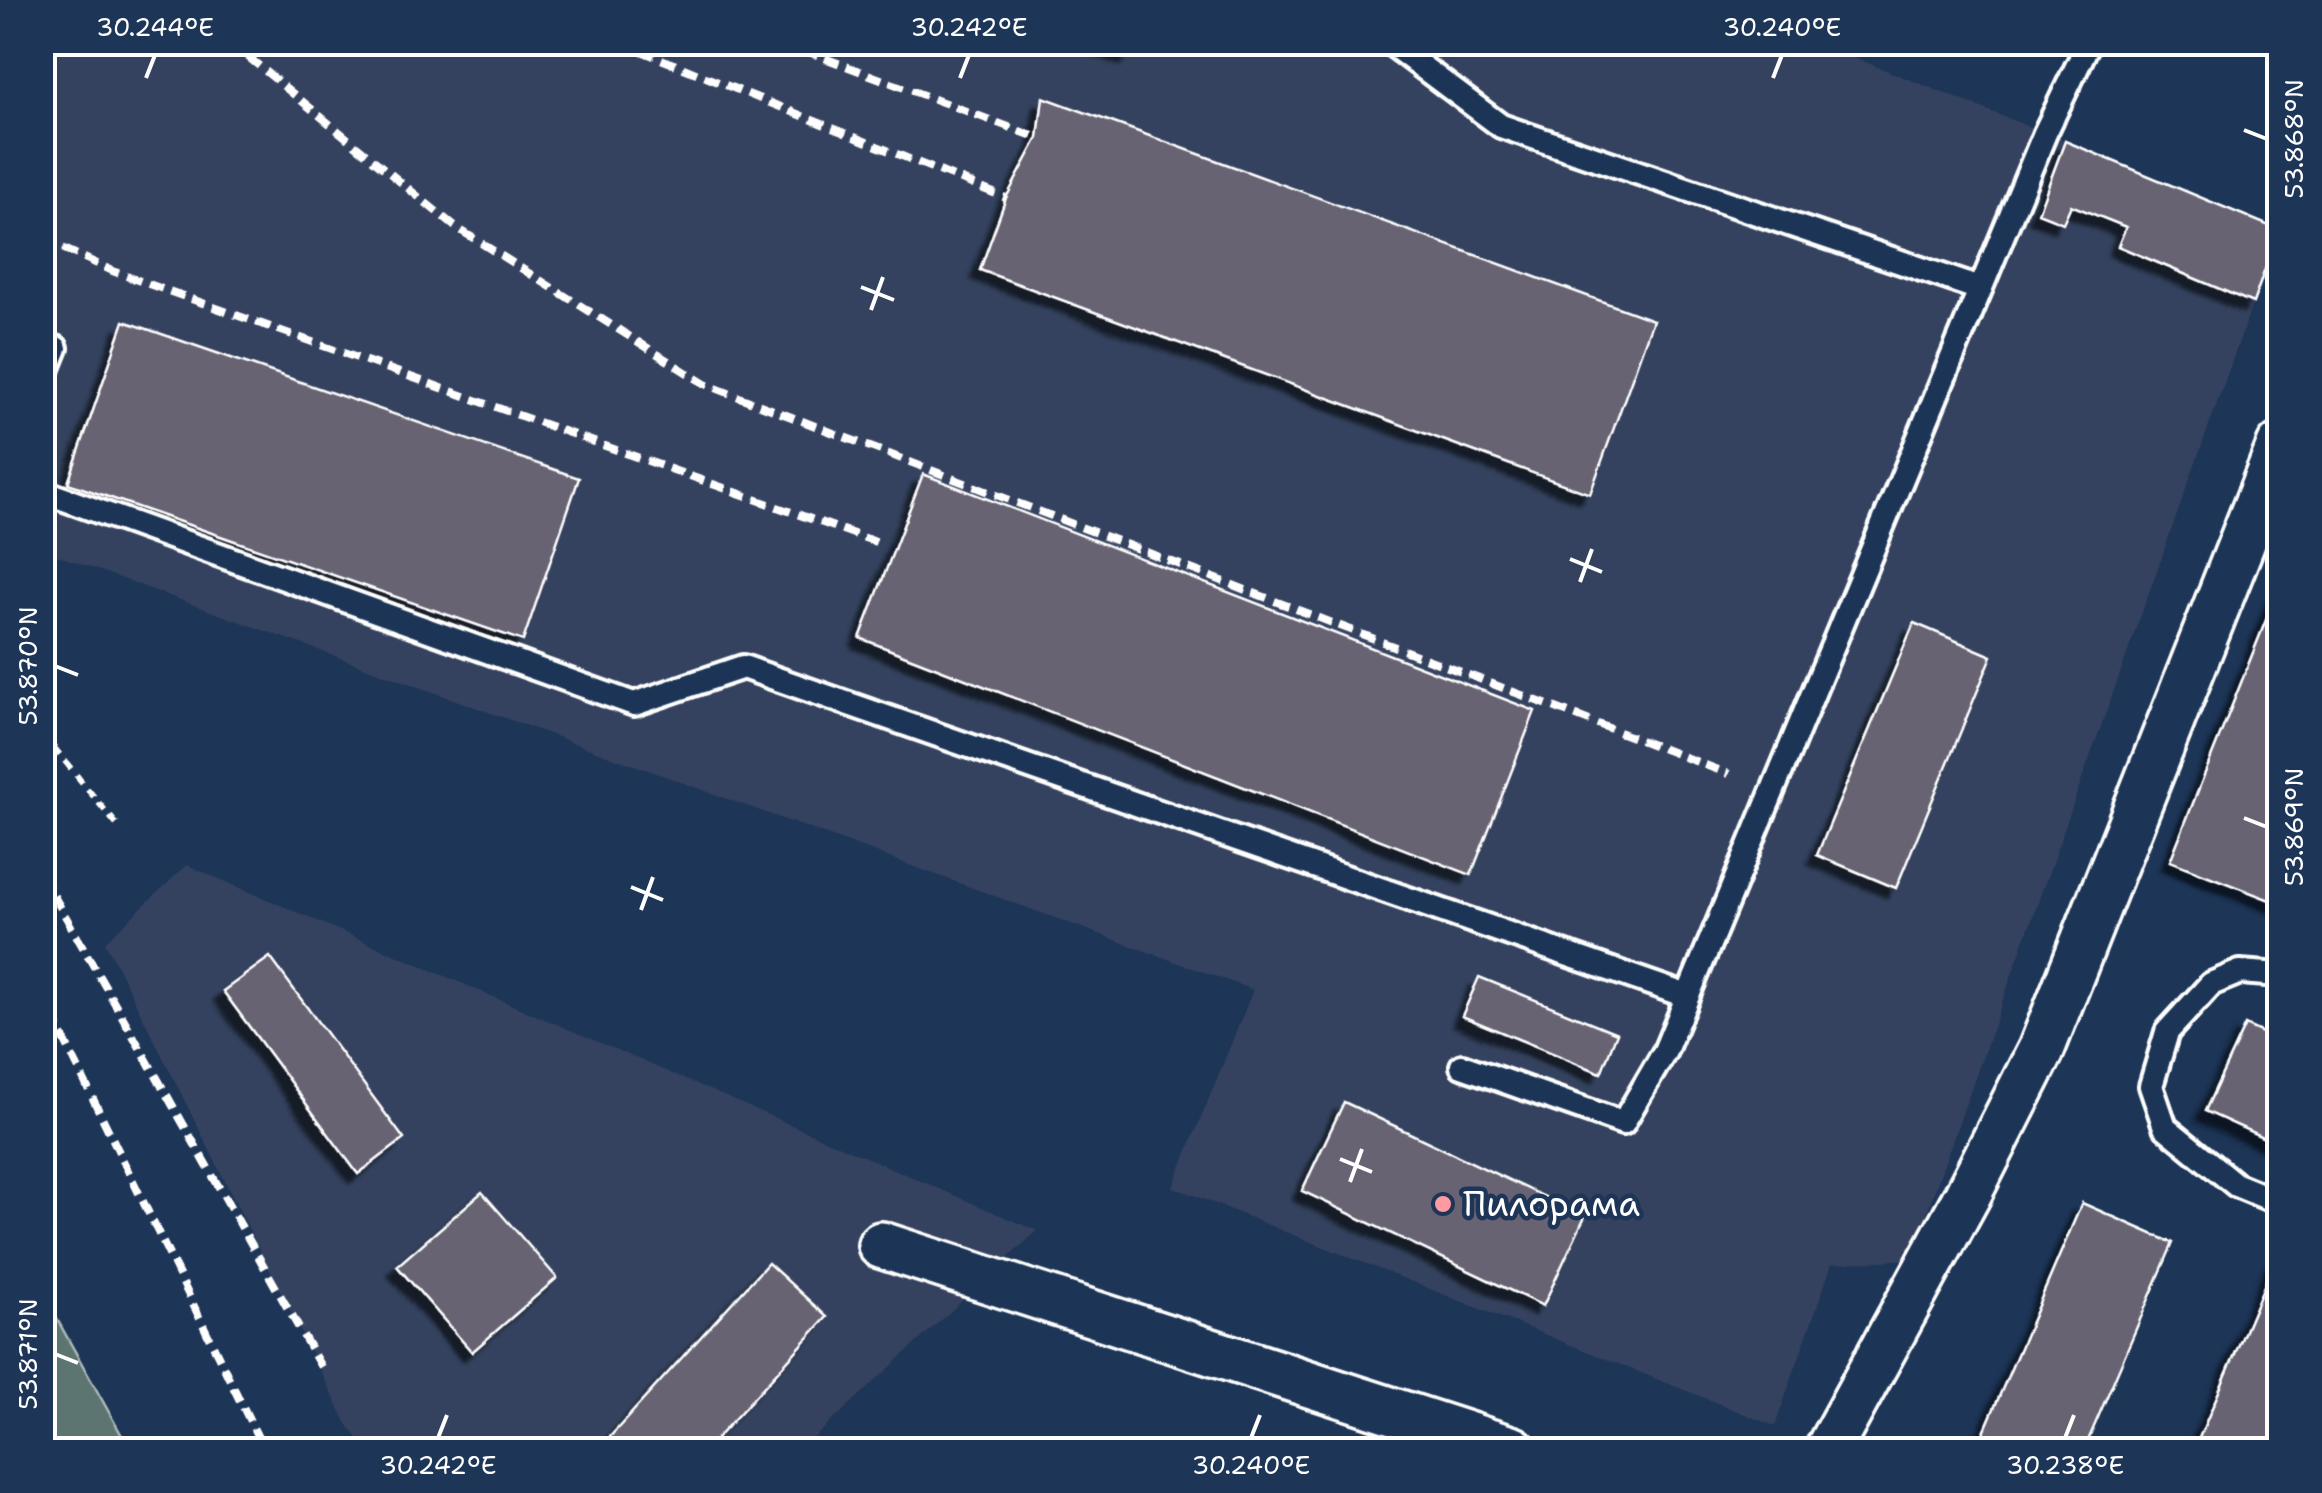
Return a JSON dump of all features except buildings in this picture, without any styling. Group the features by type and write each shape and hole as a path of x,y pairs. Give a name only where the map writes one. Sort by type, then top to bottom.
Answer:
{"street":[{"path":"1828,1450 2041,1050 2280,446"},
{"path":"880,1244 1513,1450"}],"lane":[{"path":"1390,42 1501,126 1980,289"},
{"path":"1462,1066 1623,1124 1665,1051 2045,133 2089,42"},
{"path":"42,383 56,348"},
{"path":"42,491 634,704 743,667 1687,996"},
{"path":"2280,975 2240,972 2210,984 2167,1032 2151,1086 2166,1127 2236,1185 2280,1203"}],"path":[{"path":"42,733 121,830"}],"shaded area":[{"path":"42,43 1817,43 2279,230 1910,1259 1832,1264 1775,1426 1173,1187 1253,990 43,550"},
{"path":"187,865 1037,1231 801,1450 367,1450 347,1424 105,942"}],"green space":[{"path":"43,1294 130,1450 43,1450"}],"railway":[{"path":"230,42 454,226 705,384 1729,774"},
{"path":"619,42 1006,198"},
{"path":"782,42 1038,138"},
{"path":"42,239 115,272 876,542"},
{"path":"42,875 321,1367"},
{"path":"42,994 264,1450"}],"place":[{"name":"Пилорама","path":"1443,1204"}]}
